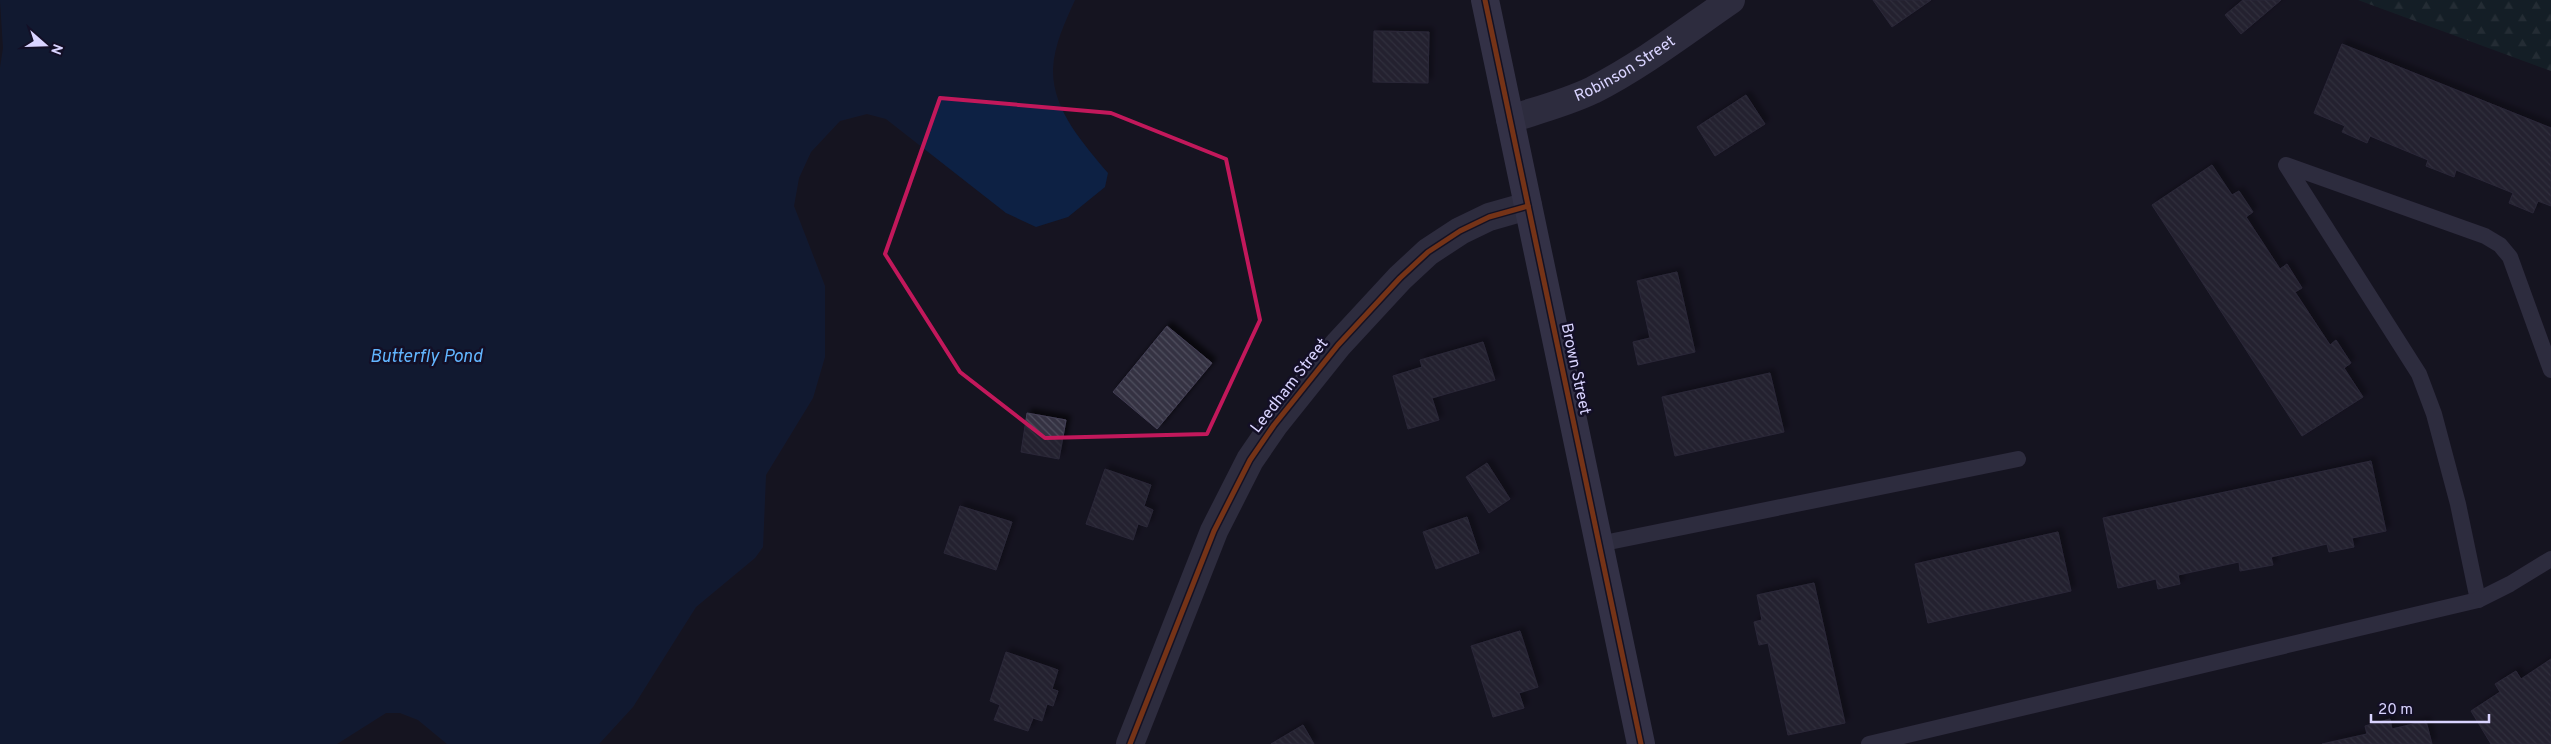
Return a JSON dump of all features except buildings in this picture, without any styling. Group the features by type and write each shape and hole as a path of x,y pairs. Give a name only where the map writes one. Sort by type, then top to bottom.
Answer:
{"street":[{"name":"Brown Street","path":"1485,0 1641,744"},
{"name":"Robinson Street","path":"1510,119 1556,105 1592,90 1629,70 1731,0"},
{"name":"Leedham Street","path":"1130,744 1214,531 1250,460 1274,425 1338,345 1400,278 1428,252 1460,231 1489,217 1528,206"}],"lane":[{"path":"2478,600 2458,504 2434,414 2419,374 2286,165 2485,236 2500,245 2510,257 2551,370"},
{"path":"1599,544 2018,459"},
{"path":"1869,744 2478,600 2510,584 2551,559"}],"highlighted area":[{"path":"940,98 1111,113 1226,159 1260,320 1207,434 1045,438 960,372 885,254"}],"green space":[{"path":"2358,0 2551,0 2551,71"}],"water":[{"name":"Butterfly Pond","path":"0,0 1075,0 1055,51 1054,84 1058,98 1071,125 1108,173 1105,187 1068,217 1036,227 1006,213 886,119 867,114 840,121 811,152 799,178 794,206 825,286 825,357 813,398 766,475 763,547 755,558 696,607 633,707 599,744 447,744 418,720 400,713 386,713 337,744 0,744 0,68 3,48"}],"cycle path":[{"path":"1485,0 1641,744"},
{"path":"1130,744 1214,531 1250,460 1274,425 1338,345 1400,278 1428,252 1460,231 1489,217 1528,206"}]}
